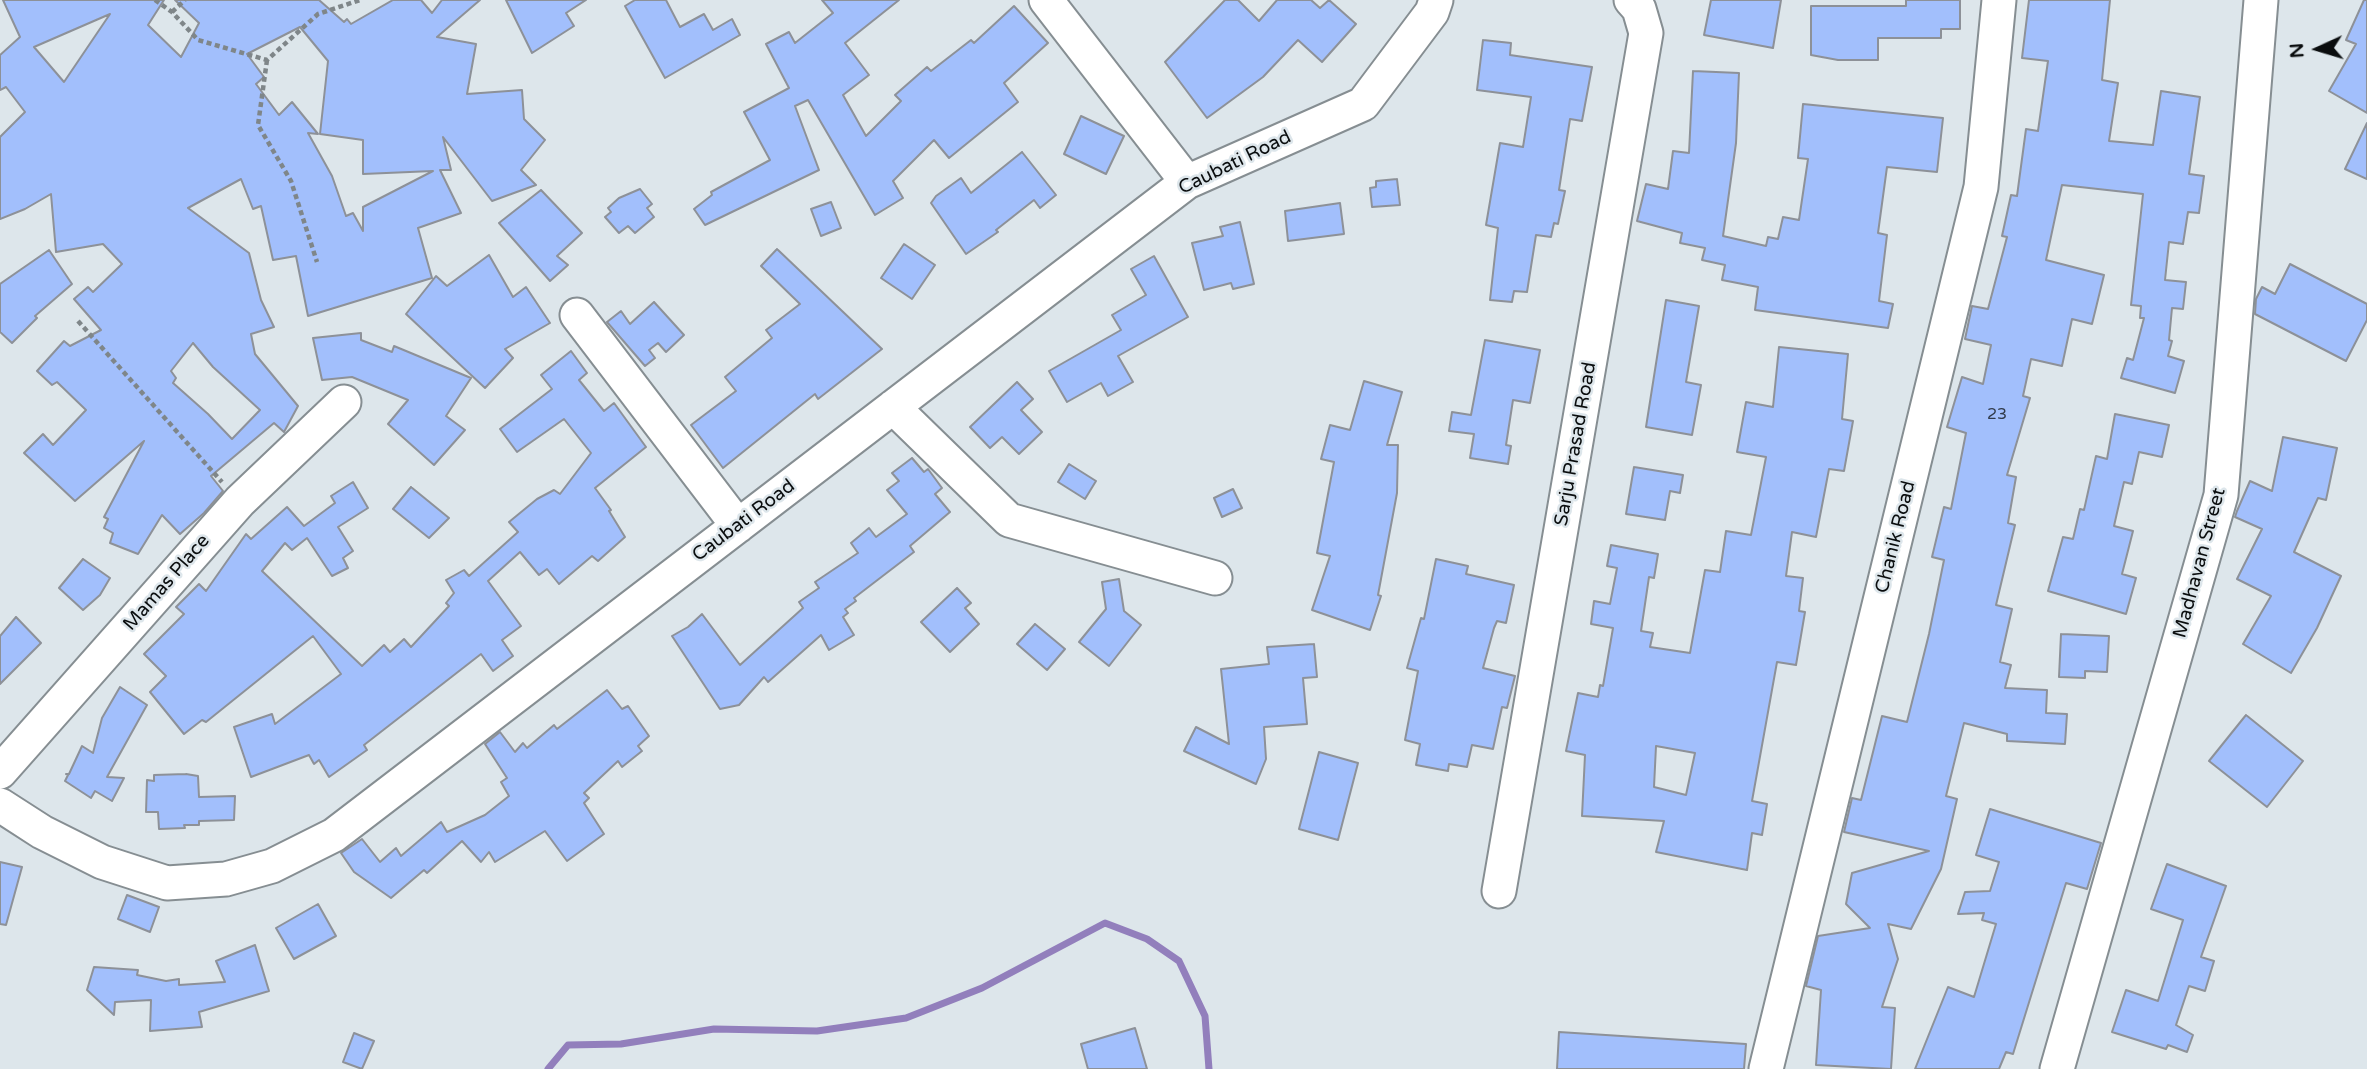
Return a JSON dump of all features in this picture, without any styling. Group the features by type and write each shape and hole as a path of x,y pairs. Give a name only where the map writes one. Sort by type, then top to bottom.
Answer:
{"street":[{"path":"1046,0 1187,182"},
{"name":"Caubati Road","path":"0,805 42,832 102,862 167,883 226,879 272,866 334,835 1187,182 1363,104 1432,12 1436,0"},
{"name":"Sarju Prasad Road","path":"1499,891 1646,33 1639,9 1631,0"},
{"name":"Chanik Road","path":"1766,1069 1981,187 1999,0"},
{"name":"Madhavan Street","path":"2057,1069 2221,495 2261,0"},
{"path":"577,315 738,526"},
{"name":"Mamas Place","path":"0,772 240,501 344,402"},
{"path":"893,407 1009,520 1215,578"}],"path":[{"path":"155,0 172,12 198,40 267,60"},
{"path":"172,12 185,0"},
{"path":"317,262 291,181 258,125 267,60 318,14 360,0"},
{"path":"78,321 240,501"}],"building":[{"path":"3,0 164,0 148,25 181,57 199,23 175,0 319,0 344,22 347,19 351,24 393,0 421,0 432,13 442,0 480,0 437,37 476,44 467,94 522,90 524,119 545,140 521,170 536,185 492,201 443,137 451,170 440,170 461,213 418,228 432,278 308,316 296,256 273,260 261,206 253,209 241,179 188,208 249,253 261,300 274,327 251,334 255,354 298,406 284,432 274,423 211,476 223,491 204,513 180,534 162,515 138,554 110,543 113,533 104,528 108,519 104,517 144,441 75,501 24,453 43,434 53,445 86,410 57,382 52,385 37,371 64,341 70,346 101,330 74,299 88,287 93,292 122,264 103,244 56,252 51,194 0,219 0,137 25,112 6,87 0,90 0,55 20,37","holes":["110,14 64,82 34,47","300,27 328,61 320,134 363,140 363,174 433,171 363,207 363,231 353,213 346,216 332,176 308,133 318,134 292,102 279,115 256,84 264,77 247,54","193,343 213,367 260,410 232,439 173,383 176,378 171,371"]},
{"path":"506,0 586,0 566,13 574,26 532,53"},
{"path":"635,0 666,0 680,27 704,14 713,30 732,19 740,35 665,78 625,6"},
{"path":"822,0 899,0 845,43 869,75 843,95 866,136 901,101 895,95 927,67 931,71 971,40 974,43 1014,6 1048,43 1004,83 1018,102 949,158 934,140 893,181 903,198 875,215 808,100 795,106 819,170 705,225 694,209 712,195 711,192 770,160 744,112 789,88 766,44 789,32 795,43 833,13"},
{"path":"1225,0 1238,0 1259,21 1277,0 1311,0 1320,8 1329,0 1356,24 1322,62 1298,40 1263,77 1207,118 1165,62"},
{"path":"1711,0 1781,0 1773,48 1704,35"},
{"path":"1906,0 1960,0 1960,29 1941,29 1941,38 1878,38 1878,60 1838,60 1811,55 1811,6 1906,6"},
{"path":"2029,0 2110,0 2102,80 2118,83 2109,141 2153,145 2161,91 2200,97 2189,174 2204,176 2199,213 2188,212 2183,244 2169,242 2165,280 2186,282 2183,309 2172,308 2169,340 2172,341 2168,356 2184,361 2175,393 2121,378 2127,358 2133,360 2144,318 2140,318 2141,306 2131,305 2143,194 2062,185 2046,260 2104,275 2092,324 2072,319 2062,366 2031,359 2023,396 2030,398 2007,475 2016,477 2008,523 2015,525 1996,605 2012,609 2000,662 2011,665 2005,688 2047,690 2046,713 2067,714 2065,744 2007,741 2007,734 1964,723 1946,796 1957,799 1941,869 1911,929 1888,924 1898,959 1882,1007 1895,1008 1891,1069 1816,1065 1821,990 1806,986 1818,936 1870,928 1846,904 1852,873 1929,851 1844,832 1852,798 1861,800 1882,716 1907,722 1929,634 1944,560 1932,557 1944,507 1951,509 1966,433 1947,427 1962,377 1983,384 1991,345 1965,339 1972,306 1988,309 2007,237 2002,236 2011,195 2017,196 2026,129 2038,131 2048,61 2022,58"},
{"path":"2364,0 2367,0 2367,113 2329,91 2356,44 2346,40"},
{"path":"1483,40 1511,43 1510,55 1592,67 1582,121 1570,119 1559,190 1565,191 1558,224 1554,223 1551,237 1536,235 1527,292 1514,291 1512,302 1490,300 1498,228 1486,225 1500,143 1523,147 1531,97 1477,90"},
{"path":"1693,71 1739,73 1736,143 1723,236 1766,246 1768,237 1778,239 1783,217 1799,220 1808,159 1798,158 1803,104 1943,118 1937,172 1887,167 1878,233 1887,235 1879,301 1893,304 1888,328 1755,310 1758,287 1722,280 1725,265 1702,260 1705,248 1680,243 1682,233 1637,221 1646,184 1668,189 1673,151 1689,153"},
{"path":"1081,116 1124,136 1106,174 1064,154"},
{"path":"2367,123 2367,179 2345,169"},
{"path":"1022,152 1056,195 1040,208 1034,200 996,230 998,232 966,254 931,203 936,196 961,178 971,193"},
{"path":"1397,179 1400,205 1372,207 1370,188 1376,187 1376,181"},
{"path":"640,189 652,204 647,208 654,217 635,233 628,226 619,233 605,217 611,212 608,208 619,198"},
{"path":"541,190 582,233 557,256 568,265 550,281 499,223"},
{"path":"831,202 841,228 821,236 811,209"},
{"path":"1340,203 1344,234 1288,241 1285,211"},
{"path":"1240,222 1254,284 1233,289 1231,283 1204,290 1192,243 1223,236 1220,227"},
{"path":"904,244 935,265 912,299 881,278"},
{"path":"777,249 882,349 818,399 815,394 723,468 691,425 736,391 725,377 772,338 766,330 800,304 761,266"},
{"path":"49,250 72,284 35,316 37,318 12,343 0,332 0,284"},
{"path":"489,255 513,297 526,287 550,323 505,349 513,358 485,388 406,314 436,276 447,286"},
{"path":"1154,256 1188,317 1118,356 1133,382 1108,396 1101,383 1067,402 1049,371 1121,330 1112,315 1146,295 1131,269"},
{"path":"2290,264 2367,304 2367,320 2346,361 2255,314 2256,299 2262,287 2275,294"},
{"path":"1666,300 1699,306 1686,382 1701,385 1692,435 1646,427"},
{"path":"654,302 684,335 666,352 658,343 649,350 655,358 645,366 607,322 621,311 630,324"},
{"path":"361,333 361,340 392,352 394,346 471,378 446,416 465,430 434,465 388,424 408,400 352,377 322,380 313,338"},
{"path":"1485,340 1540,350 1530,403 1513,400 1506,445 1511,446 1508,464 1470,458 1474,434 1449,431 1452,412 1471,415"},
{"path":"1779,347 1848,354 1842,419 1853,421 1844,471 1829,469 1816,537 1792,532 1786,576 1803,578 1799,611 1805,612 1796,665 1777,662 1752,801 1767,804 1762,835 1752,833 1747,870 1656,852 1664,821 1582,816 1585,755 1566,751 1578,693 1598,697 1600,685 1603,686 1613,628 1591,624 1594,601 1610,604 1617,568 1607,566 1611,545 1658,554 1654,578 1649,577 1641,631 1653,633 1650,647 1690,653 1705,570 1720,572 1726,531 1751,535 1766,457 1737,452 1746,402 1773,407","holes":["1656,746 1695,753 1686,795 1654,787"]},
{"path":"571,351 587,373 579,380 604,411 614,403 646,447 595,488 611,510 609,511 625,537 598,561 592,556 559,584 547,569 539,575 520,552 488,581 521,626 502,640 513,656 493,671 481,654 364,745 367,750 329,777 319,760 314,764 309,755 251,777 234,727 272,714 275,724 341,674 313,636 206,722 202,720 184,734 150,692 166,676 144,654 184,614 176,607 199,584 206,591 246,534 251,539 287,507 304,526 335,503 331,496 353,482 368,508 338,527 353,551 343,558 348,568 332,576 307,538 292,550 285,543 262,571 362,666 384,645 390,652 404,639 411,647 449,606 446,603 454,593 446,580 464,570 469,576 518,532 509,522 537,499 554,490 560,494 591,453 564,419 517,452 500,429 552,389 541,375"},
{"path":"1364,381 1402,392 1387,445 1398,445 1397,493 1378,595 1381,596 1370,630 1312,610 1330,556 1317,553 1334,462 1321,459 1330,425 1350,430"},
{"path":"1017,382 1033,399 1021,410 1042,432 1019,454 1002,437 990,448 970,427"},
{"path":"2115,414 2169,425 2162,457 2139,452 2132,484 2124,482 2114,526 2133,531 2122,574 2136,578 2126,614 2048,591 2063,537 2073,539 2080,509 2084,510 2096,456 2107,459"},
{"path":"2283,437 2337,448 2326,500 2318,498 2294,552 2341,576 2317,628 2291,673 2243,644 2271,596 2237,579 2262,529 2235,517 2250,481 2272,491"},
{"path":"912,458 924,472 928,469 942,488 935,494 950,512 910,546 914,552 854,598 856,601 845,609 848,613 843,617 854,635 829,650 821,635 768,682 764,677 739,705 720,709 672,636 688,627 702,614 740,665 803,608 799,602 819,588 815,582 858,553 851,543 869,528 876,537 907,514 887,490 899,481 892,473"},
{"path":"1069,464 1096,481 1085,499 1058,482"},
{"path":"1634,467 1683,475 1680,493 1670,491 1665,520 1626,514"},
{"path":"411,487 449,518 429,538 393,509"},
{"path":"1233,489 1242,508 1222,517 1214,498"},
{"path":"83,559 110,578 100,595 83,610 59,588"},
{"path":"1436,559 1468,566 1466,574 1514,585 1506,623 1497,621 1483,668 1515,676 1507,708 1502,707 1493,749 1472,745 1467,767 1449,764 1448,771 1416,765 1420,744 1405,740 1418,671 1407,668 1421,618 1424,619"},
{"path":"1119,579 1124,611 1141,625 1109,666 1079,642 1106,609 1102,582"},
{"path":"957,588 971,603 965,608 979,624 950,652 921,622"},
{"path":"16,617 41,643 0,684 0,636"},
{"path":"1035,624 1065,649 1047,670 1017,644"},
{"path":"2061,634 2109,636 2107,672 2085,671 2085,678 2059,677"},
{"path":"1314,644 1317,677 1303,678 1307,724 1264,727 1266,759 1256,784 1184,751 1196,727 1229,744 1221,669 1269,664 1267,647"},
{"path":"120,687 147,705 107,777 124,778 112,801 95,791 91,798 65,781 68,775 66,774 69,774 82,746 93,753 102,718"},
{"path":"607,690 622,709 628,706 649,736 638,746 642,751 622,767 618,761 584,793 589,798 584,803 604,834 567,861 545,831 495,862 489,852 481,862 462,841 427,873 424,870 391,898 354,872 341,853 362,839 380,862 396,848 401,856 441,822 447,832 485,815 509,796 501,782 507,778 485,744 500,732 515,752 523,743 527,748 554,725 557,729"},
{"path":"2246,715 2303,761 2267,807 2209,761"},
{"path":"1319,752 1358,763 1338,840 1299,829"},
{"path":"154,775 198,776 199,797 235,796 234,820 199,821 199,825 184,825 185,828 159,829 158,812 146,812 147,780 154,781"},
{"path":"1990,809 2101,843 2087,889 2066,883 2013,1054 2006,1052 1999,1069 1915,1069 1948,987 1974,997 1996,924 1982,920 1984,913 1958,914 1965,892 1990,891 1999,862 1976,855"},
{"path":"0,862 22,867 6,925 0,924"},
{"path":"2167,864 2226,886 2201,957 2214,961 2205,991 2189,986 2176,1025 2193,1035 2187,1052 2168,1045 2166,1049 2112,1032 2126,990 2158,1001 2183,920 2151,909"},
{"path":"127,895 159,907 150,932 118,919"},
{"path":"318,904 336,936 294,959 276,928"},
{"path":"255,945 269,991 199,1012 202,1027 150,1031 151,1000 115,1002 114,1015 87,990 94,967 138,970 137,975 166,981 179,979 179,985 225,982 216,961"},
{"path":"1135,1028 1147,1069 1088,1069 1081,1044"},
{"path":"1559,1032 1746,1044 1744,1069 1557,1069"},
{"path":"354,1033 374,1041 362,1069 343,1062"}],"waterway":[{"path":"548,1069 568,1045 621,1044 714,1029 817,1031 906,1018 982,988 1105,923 1147,939 1179,961 1205,1016 1209,1069"}]}
